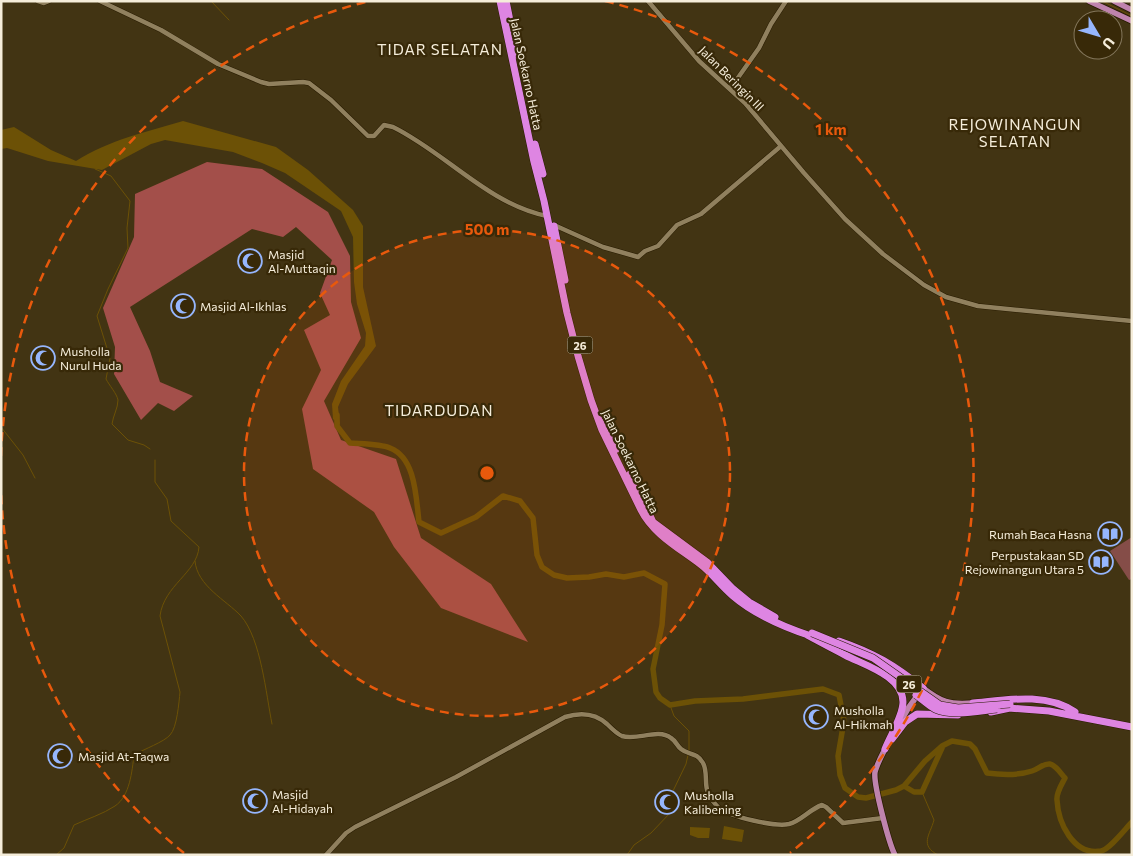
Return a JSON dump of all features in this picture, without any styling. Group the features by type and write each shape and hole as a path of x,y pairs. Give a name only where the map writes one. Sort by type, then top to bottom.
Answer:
{"highway":[{"name":"Jalan Soekarno Hatta","path":"500,1 554,225 575,326 595,398 647,518"},
{"name":"Jalan Soekarno Hatta","path":"506,1 567,313 591,400 602,430 647,518 707,562 732,588 749,602 779,619 879,666 937,710 957,712 1009,707"},
{"path":"810,634 857,647 878,656 923,688"},
{"path":"810,634 879,671 900,689 903,696 902,710 885,749"},
{"path":"973,703 1030,699 1058,703 1067,706 1075,712"},
{"name":"26","path":"1009,707 1051,706 1118,724"},
{"path":"885,749 905,722 917,714 945,716 974,714 1009,707"},
{"name":"26","path":"1009,707 1049,711 1132,727"}],"main road":[{"path":"1089,1 1132,22"},
{"path":"1114,1 1132,10"},
{"path":"894,855 876,786 875,774 885,749 909,707 923,688 943,702 973,703"}],"street":[{"path":"38,1 44,4 49,1"},
{"path":"100,1 161,30 218,64 261,82 269,84 309,83 336,104 368,136 374,136 384,125 392,126 492,192 514,204 547,216"},
{"name":"Jalan Beringin III","path":"648,1 699,61 745,103 845,218 880,252 924,285 938,294 953,300 992,308 1132,321"},
{"path":"730,89 759,48 771,24 786,1"},
{"path":"554,225 603,247 638,257 645,251 658,246 677,225 701,214 781,146"},
{"path":"326,855 352,829 456,777 565,717 574,714 594,716 623,736 667,735 686,752 695,755 702,762 709,796 720,808 729,813 783,825 794,822 822,805 826,806 843,823 883,815"}],"shaded area":[{"path":"183,121 276,147 308,170 353,210 363,226 363,287 376,346 348,384 338,407 340,425 333,419 332,404 341,381 365,346 366,333 357,304 354,282 353,237 341,211 285,173 233,152 165,140 151,144 102,170 48,161 7,148 1,149 1,130 14,127 51,150 76,161 101,147"},
{"path":"207,162 262,169 328,212 350,256 351,302 361,338 324,401 341,440 396,459 421,538 491,584 528,642 441,608 394,547 374,512 313,469 302,409 321,370 304,330 330,315 320,293 332,260 296,227 283,237 252,229 130,307 150,351 160,382 193,396 174,411 158,403 141,420 114,374 115,347 103,308 134,237 135,194"},
{"path":"1132,537 1132,579 1129,580 1110,551"},
{"path":"724,826 744,830 742,842 722,839"},
{"path":"690,827 710,828 709,838 698,838 690,835"}],"waterway":[{"path":"211,1 229,20"},
{"path":"1102,1 1132,16"},
{"path":"95,169 111,176 130,201 127,228 128,248 97,316 110,358 106,379 118,400 112,424 128,440 150,449"},
{"path":"337,415 337,426 350,443 390,448 399,453 405,460 413,480 419,522 441,533 476,517 503,496 520,501 533,518 537,555 542,567 554,575 567,578 606,574 624,577 644,573 665,584 662,625 653,669 656,692 660,698 670,705 695,701 743,699 823,689 839,695 844,721 838,756 840,775 845,788 858,797 866,798 904,786 925,761 942,746 952,741 970,744 975,749 987,773 1004,775 1026,773 1046,764 1054,766 1065,778 1057,797 1060,818 1069,836 1082,848 1091,851 1105,849 1132,822"},
{"path":"1,427 23,455 35,478"},
{"path":"56,855 64,848 74,825 105,812 120,802 127,790 134,755 167,738 172,732 176,721 180,692 160,616 168,596 193,564 199,547 171,521 167,499 155,482 155,460"},
{"path":"195,561 197,570 206,585 235,610 248,626 262,667 272,724"},
{"path":"670,705 674,716 689,731 689,751"},
{"path":"904,786 914,792 922,792 942,748"},
{"path":"627,855 634,845 651,833 670,813 673,791 686,764 688,755"},
{"path":"922,792 934,820 927,843 932,851 938,855"}],"place":[{"name":"Masjid Al-Muttaqin","path":"250,261"},
{"name":"Masjid Al-Ikhlas","path":"183,306"},
{"name":"Musholla Nurul Huda","path":"43,358"},
{"name":"Rumah Baca Hasna","path":"1110,534"},
{"name":"Perpustakaan SD Rejowinangun Utara 5","path":"1101,562"},
{"name":"Musholla Al-Hikmah","path":"816,717"},
{"name":"Masjid At-Taqwa","path":"60,756"},
{"name":"Masjid Al-Hidayah","path":"255,801"},
{"name":"Musholla Kalibening","path":"667,802"}],"district":[{"name":"TIDAR SELATAN","path":"440,49"},
{"name":"REJOWINANGUN SELATAN","path":"1015,132"},
{"name":"TIDARDUDAN","path":"439,410"}]}
